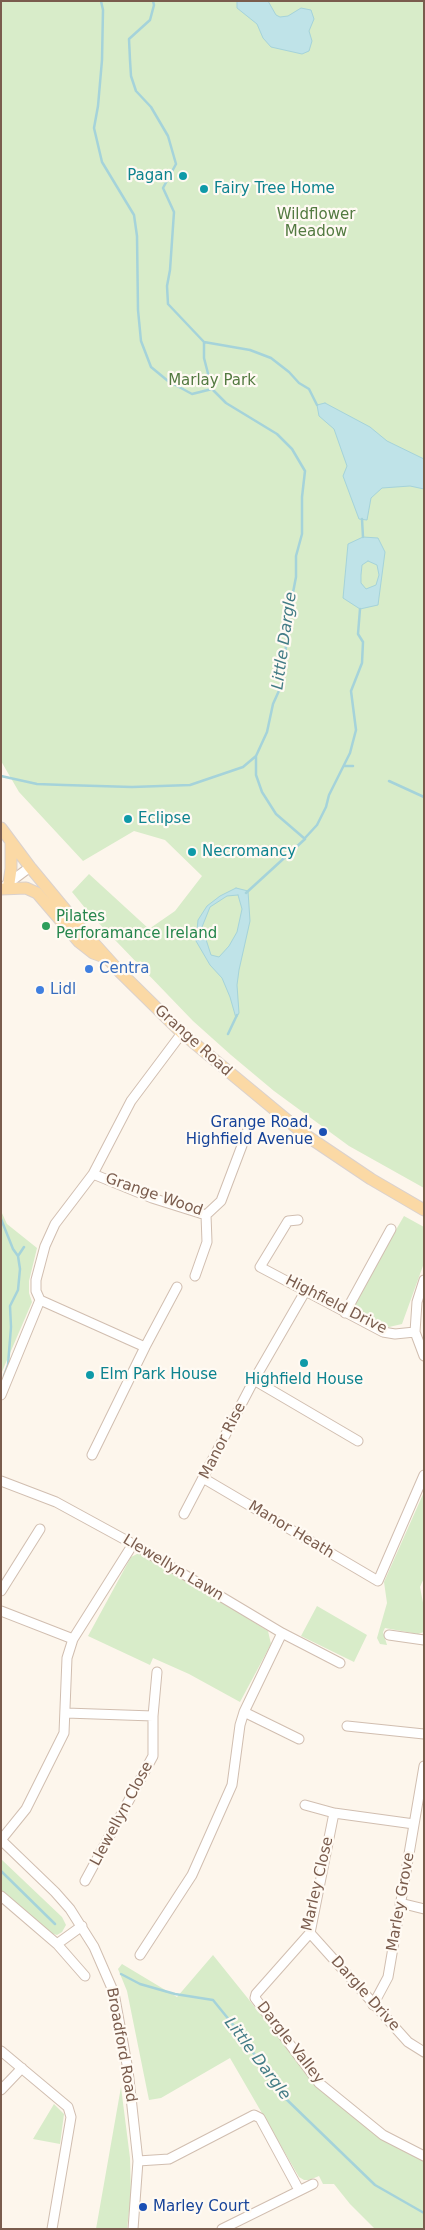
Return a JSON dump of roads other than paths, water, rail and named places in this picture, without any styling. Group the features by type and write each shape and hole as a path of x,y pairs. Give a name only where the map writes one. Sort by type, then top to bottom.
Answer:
{"main road":[{"name":"Grange Road","path":"1,828 30,867 106,957 182,1032 262,1101 304,1134 371,1179 424,1210"},
{"path":"11,843 11,869 4,887 32,890 45,902 79,942 92,953 106,957"}],"street":[{"path":"4,887 30,867"},
{"name":"Grange Wood","path":"40,1300 36,1291 36,1280 44,1246 55,1224 93,1174 132,1101 182,1032"},
{"name":"Grange Wood","path":"93,1174 152,1198 206,1215 221,1201 249,1127"},
{"path":"195,1276 207,1242 206,1215"},
{"name":"Highfield Drive","path":"298,1220 288,1221 260,1267 383,1332 394,1334 415,1332"},
{"path":"345,1313 391,1230"},
{"path":"424,1280 415,1332 424,1356"},
{"path":"92,1455 145,1347 178,1288"},
{"name":"Manor Rise","path":"184,1514 254,1380 306,1290"},
{"path":"1,1395 40,1300 145,1347"},
{"path":"254,1380 358,1441"},
{"name":"Manor Heath","path":"204,1478 378,1581 424,1475"},
{"name":"Llewellyn Lawn","path":"1,1481 56,1502 133,1544 282,1633 340,1663"},
{"path":"1,1591 40,1529"},
{"path":"1,1840 26,1809 64,1733 67,1658 73,1639 133,1544"},
{"path":"1,1611 73,1639"},
{"path":"140,1955 192,1876 232,1785 240,1725 244,1712 282,1633"},
{"path":"390,1635 424,1640"},
{"name":"Llewellyn Close","path":"86,1882 153,1756 153,1716 157,1672"},
{"path":"244,1712 299,1739"},
{"path":"66,1713 153,1716"},
{"path":"347,1726 424,1734"},
{"name":"Marley Grove","path":"373,2004 388,1977 424,1766"},
{"path":"305,1805 334,1813 414,1824"},
{"name":"Marley Close","path":"255,1998 256,1994 310,1933 334,1813"},
{"name":"Broadford Road","path":"1,1840 55,1892 82,1926 94,1947 114,1993 128,2070 138,2161 134,2229"},
{"path":"1,1896 57,1944 85,1976"},
{"path":"400,1903 424,1909"},
{"path":"57,1944 82,1926"},
{"name":"Dargle Drive","path":"310,1933 408,2042 424,2052"},
{"name":"Dargle Valley","path":"255,1998 319,2083 383,2135 424,2156"},
{"path":"1,2051 68,2107 71,2117 52,2229"},
{"path":"1,2090 22,2068"},
{"path":"138,2161 163,2160 174,2157 254,2115 260,2118 298,2190"},
{"path":"222,2229 313,2184"}],"water":[{"path":"237,1 268,1 276,15 280,17 288,16 301,8 311,10 314,19 309,31 312,41 309,51 302,54 271,47 263,38 257,24 237,8"},
{"path":"325,403 370,427 387,441 424,459 424,489 410,486 382,488 371,498 367,520 359,519 343,476 347,466 334,429 319,416 317,405"},
{"path":"363,537 378,538 385,552 378,605 360,609 343,598 348,544","holes":["368,561 377,565 379,575 376,585 366,589 361,583 362,565"]},
{"path":"236,888 248,891 250,921 239,970 237,985 239,1013 236,1018 222,978 210,965 196,941 198,920 207,906 220,896","holes":["238,895 242,909 237,932 229,946 219,957 211,955 202,927 210,907 227,896"]}],"waterway":[{"name":"Little Dargle","path":"101,1 103,10 102,60 94,128 102,162 134,215 137,236 138,310 141,341 151,367 168,381 192,394 212,389"},
{"name":"Little Dargle","path":"153,1 154,5 150,20 129,39 130,60 131,76 136,91 151,107 168,136 176,164 163,188 174,212 167,286 168,304 204,342 204,358 212,389 226,403 277,434 292,449 305,471 302,497 302,534 296,556 296,577 290,608 282,684 273,704 267,732 256,756 256,775 262,792 276,814 305,839 246,893"},
{"path":"204,342 250,350 271,358 289,372 299,383 309,389 317,405"},
{"path":"362,519 363,537"},
{"path":"305,838 317,825 326,807 329,795 350,753 356,730 351,691 362,663 363,642 358,634 360,609"},
{"path":"1,776 37,784 132,787 190,785 243,767 256,756"},
{"path":"344,766 353,766"},
{"path":"389,781 424,797"},
{"name":"Little Dargle","path":"228,1034 237,1015"},
{"path":"1,1219 13,1249 18,1256"},
{"name":"Little Dargle","path":"4,1376 8,1365 11,1327 10,1306 18,1290 20,1269 18,1256 24,1247"},
{"name":"Little Dargle","path":"1,1871 55,1924"},
{"name":"Little Dargle","path":"121,1974 140,1984 175,1994 213,2000 239,2032 283,2096 375,2185 424,2213"}],"place":[{"name":"Pagan","path":"183,176"},
{"name":"Fairy Tree Home","path":"204,189"},
{"name":"Eclipse","path":"128,819"},
{"name":"Necromancy","path":"192,852"},
{"name":"Pilates Perforamance Ireland","path":"46,926"},
{"name":"Centra","path":"89,969"},
{"name":"Lidl","path":"40,990"},
{"name":"Grange Road, Highfield Avenue","path":"323,1132"},
{"name":"Highfield House","path":"304,1363"},
{"name":"Elm Park House","path":"90,1375"},
{"name":"Marley Court","path":"143,2207"}],"park label":[{"name":"Wildflower Meadow","path":"316,224"},
{"name":"Marlay Park","path":"212,381"}]}
